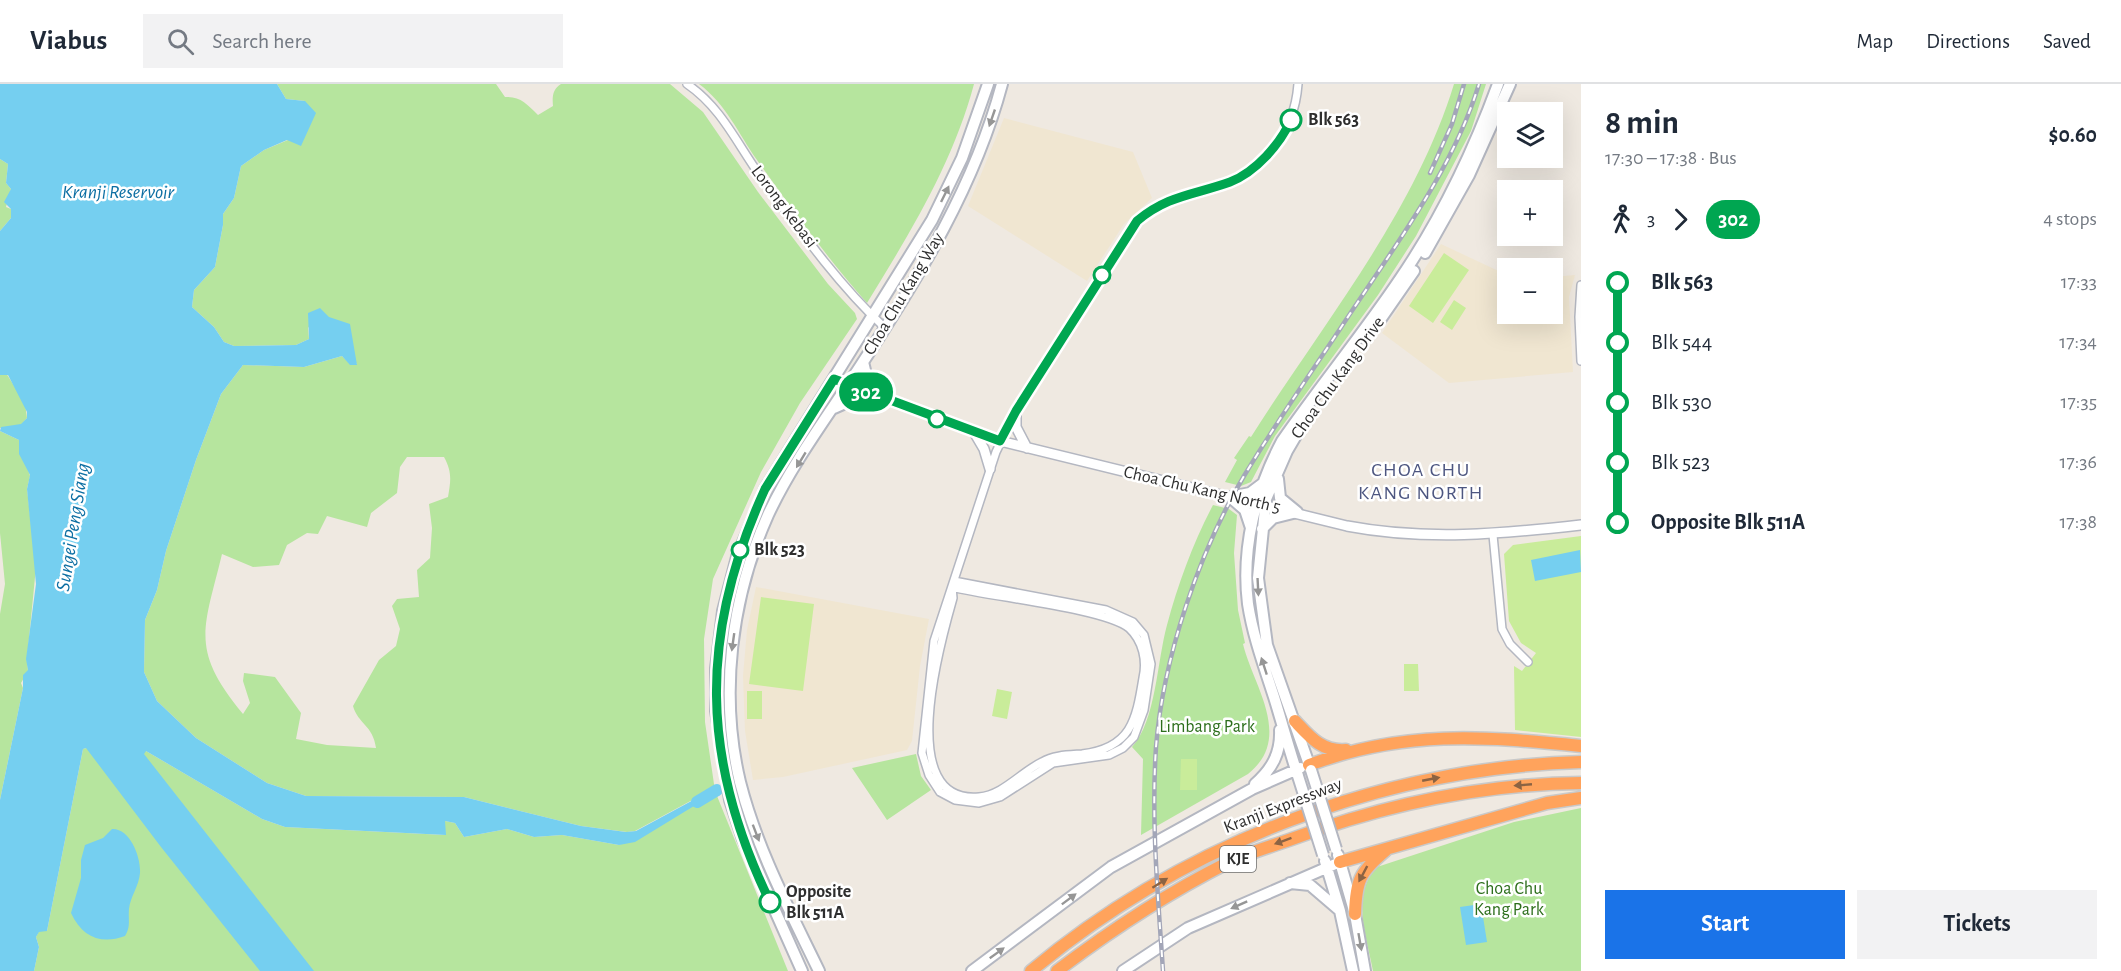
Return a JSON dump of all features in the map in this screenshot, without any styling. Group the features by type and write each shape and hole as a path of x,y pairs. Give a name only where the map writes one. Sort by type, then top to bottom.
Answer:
{"highway":[{"path":"1295,721 1316,743 1339,751 1399,741 1446,737 1479,737 1581,746"},
{"path":"1310,767 1361,749"},
{"name":"Kranji Expressway","path":"1031,971 1110,914 1177,872 1272,827 1374,792 1426,780 1515,766 1581,762"},
{"name":"Kranji Expressway","path":"1057,971 1108,932 1182,887 1232,861 1339,821 1455,793 1517,785 1581,783"},
{"path":"1338,856 1391,846 1547,803 1581,798"},
{"path":"1355,914 1360,877 1366,866 1391,846"}],"main road":[{"name":"Choa Chu Kang Way","path":"802,971 747,848 730,800 719,741 716,668 729,586 765,489 873,317 945,195 962,158 988,84"},
{"name":"Choa Chu Kang Way","path":"819,971 753,827 735,754 730,670 732,646 744,584 768,516 957,203 981,151 1002,84"},
{"name":"Choa Chu Kang Drive","path":"1353,971 1340,911 1255,638 1248,602 1262,484 1282,441 1400,279 1425,240 1459,176 1498,84"},
{"name":"Choa Chu Kang Drive","path":"1261,504 1299,429 1404,286 1431,244 1469,175 1510,84"},
{"path":"863,362 869,387 878,396"},
{"path":"831,410 852,400 878,396"},
{"path":"1278,473 1280,498 1297,512"},
{"path":"1230,497 1250,493 1262,484"},
{"path":"1230,497 1245,510 1257,529 1273,518 1297,512"},
{"name":"Choa Chu Kang Drive","path":"1257,529 1258,578 1263,629 1338,856 1355,914 1365,971"},
{"path":"1252,789 1276,757 1281,738 1279,714"},
{"path":"972,971 1111,867 1252,789 1310,767"},
{"path":"1123,971 1188,928 1327,867 1338,856"},
{"path":"1289,883 1310,885 1340,911"}],"street":[{"name":"Lorong Kebasi","path":"687,84 715,106 761,177 837,278 884,327"},
{"path":"953,584 1106,610 1132,622 1144,635 1151,664 1144,710 1134,737 1123,748 1109,755 1053,763 995,800 979,803 963,802 940,792 924,763 921,744 934,641 1000,441 1016,411 1137,221 1167,200 1228,183 1254,169 1289,125 1296,104 1298,84"},
{"path":"1581,285 1579,317 1581,361"},
{"name":"Choa Chu Kang North 5","path":"834,379 1000,441 1385,532 1427,536 1493,535 1581,525"},
{"path":"1016,411 1016,427 1028,448"},
{"path":"974,432 984,449 990,469"},
{"path":"1493,535 1502,629 1510,644 1528,662"}],"shaded area":[{"path":"1004,118 1133,152 1152,198 1124,224 1087,281 968,206"},
{"path":"1441,244 1497,270 1497,324 1563,324 1563,276 1575,275 1569,297 1573,372 1449,383 1382,333"},
{"path":"756,587 929,619 920,666 912,741 907,750 783,777 753,780 745,731 743,676 747,630"}],"green space":[{"path":"277,84 496,84 505,97 519,99 538,115 553,106 554,93 561,84 670,84 703,112 758,192 828,284 855,313 857,319 800,403 761,472 713,579 704,639 705,722 715,791 788,971 34,971 39,947 36,937 39,931 47,931 83,749 86,748 146,751 262,819 285,827 445,835 445,821 455,823 464,837 507,829 534,837 562,835 619,845 709,791 635,831 627,832 581,826 464,797 306,796 267,783 196,738 157,701 144,672 145,620 157,590 166,551 196,460 221,394 243,365 304,367 342,356 350,364 357,364 308,327 309,339 296,345 234,346 224,342 214,327 192,307 194,290 215,267 223,214 234,198 241,166 264,150 288,140 305,101 286,99","holes":["407,457 444,457 450,476 450,486 448,497 429,504 432,528 430,558 417,570 419,597 397,599 392,606 400,629 396,646 379,660 353,706 358,717 372,734 376,748 327,745 296,739 301,713 275,677 244,673 243,681 250,703 243,714 214,672 208,655 206,620 222,554 253,567 279,565 287,545 307,533 318,534 327,516 367,527 371,513 397,493 400,467"]},
{"path":"699,84 974,84 954,142 929,197 867,303 797,215 724,110"},
{"path":"1454,84 1486,84 1471,131 1416,236 1378,295 1275,436 1251,482 1241,486 1225,482 1237,460 1234,458 1249,436 1251,437 1391,223 1416,178 1437,132"},
{"path":"0,159 8,164 6,183 11,189 6,207 11,209 11,218 0,231"},
{"path":"1444,253 1469,270 1433,323 1409,306"},
{"path":"1454,300 1466,308 1452,330 1440,322"},
{"path":"6,373 25,403 27,418 21,425 0,428 0,375"},
{"path":"0,431 19,440 30,476 27,489 36,567 27,659 28,671 21,683 23,688 0,800 0,614 5,584 0,533"},
{"name":"Limbang Park","path":"1213,505 1229,509 1237,515 1234,553 1238,610 1245,643 1243,644 1266,711 1269,728 1268,744 1261,760 1248,774 1141,835 1143,759 1132,747 1140,736 1151,706 1167,625 1181,579"},
{"path":"1581,536 1581,737 1515,730 1514,666 1522,671 1536,653 1521,643 1509,621 1504,554 1513,545"},
{"path":"761,597 814,604 803,691 749,684"},
{"path":"1404,664 1418,664 1419,691 1404,691"},
{"path":"997,689 1012,692 1007,719 992,716"},
{"path":"747,691 762,691 762,719 747,719"},
{"path":"916,754 921,776 931,790 887,820 852,768"},
{"path":"1181,759 1197,759 1197,790 1180,790"},
{"name":"Choa Chu Kang Park","path":"1581,808 1581,971 1373,971 1362,903 1369,878 1377,867 1514,822"}],"water":[{"name":"Kranji Reservoir","path":"0,84 277,84 286,99 305,101 316,113 301,146 287,140 264,150 241,166 234,198 223,214 215,267 194,290 192,307 214,327 224,342 234,346 296,345 309,339 308,313 320,308 329,317 350,324 357,365 350,365 342,356 304,367 243,365 221,394 196,460 166,551 157,590 145,620 144,672 157,701 196,738 267,783 306,796 464,797 581,826 626,832 636,831 710,791 712,795 635,842 619,845 562,835 534,837 507,829 464,837 455,823 445,821 446,835 285,827 262,819 146,751 144,754 314,971 260,971 86,748 83,749 47,931 39,932 36,937 39,947 34,971 0,971 0,800 23,688 23,675 28,670 26,659 36,584 27,489 30,475 19,454 19,440 0,431 1,427 21,424 27,418 27,412 8,375 0,375 0,231 11,218 11,209 4,202 11,189 6,183 8,164 0,159"},
{"path":"1580,550 1581,572 1535,581 1531,560"},
{"path":"112,829 124,833 129,838 139,859 140,873 130,905 127,932 125,936 108,940 93,937 87,933 75,921 71,913 81,878 81,860 85,845 103,838"},
{"path":"1481,904 1487,942 1466,945 1460,907"}],"waterway":[{"path":"697,802 717,790"}],"railway":[{"path":"1430,173 1452,124 1464,84"},
{"path":"1163,971 1155,831 1156,747 1166,678 1198,572 1212,538 1244,476 1399,241 1436,180 1453,149 1479,84"}],"bus line":[{"name":"302","path":"770,902 743,839 730,800 723,767 716,711 719,639 723,611 737,557 757,507 765,489 834,379 1000,441 1016,411 1137,221 1151,209 1167,200 1242,177 1254,169 1284,133 1291,120"}],"place":[{"name":"Blk 563","path":"1291,120"},
{"name":"Blk 523","path":"740,550"},
{"name":"Opposite Blk 511A","path":"770,902"}],"district":[{"name":"CHOA CHU KANG NORTH","path":"1421,482"}],"water label":[{"name":"Sungei Peng Siang","path":"73,527"}]}
